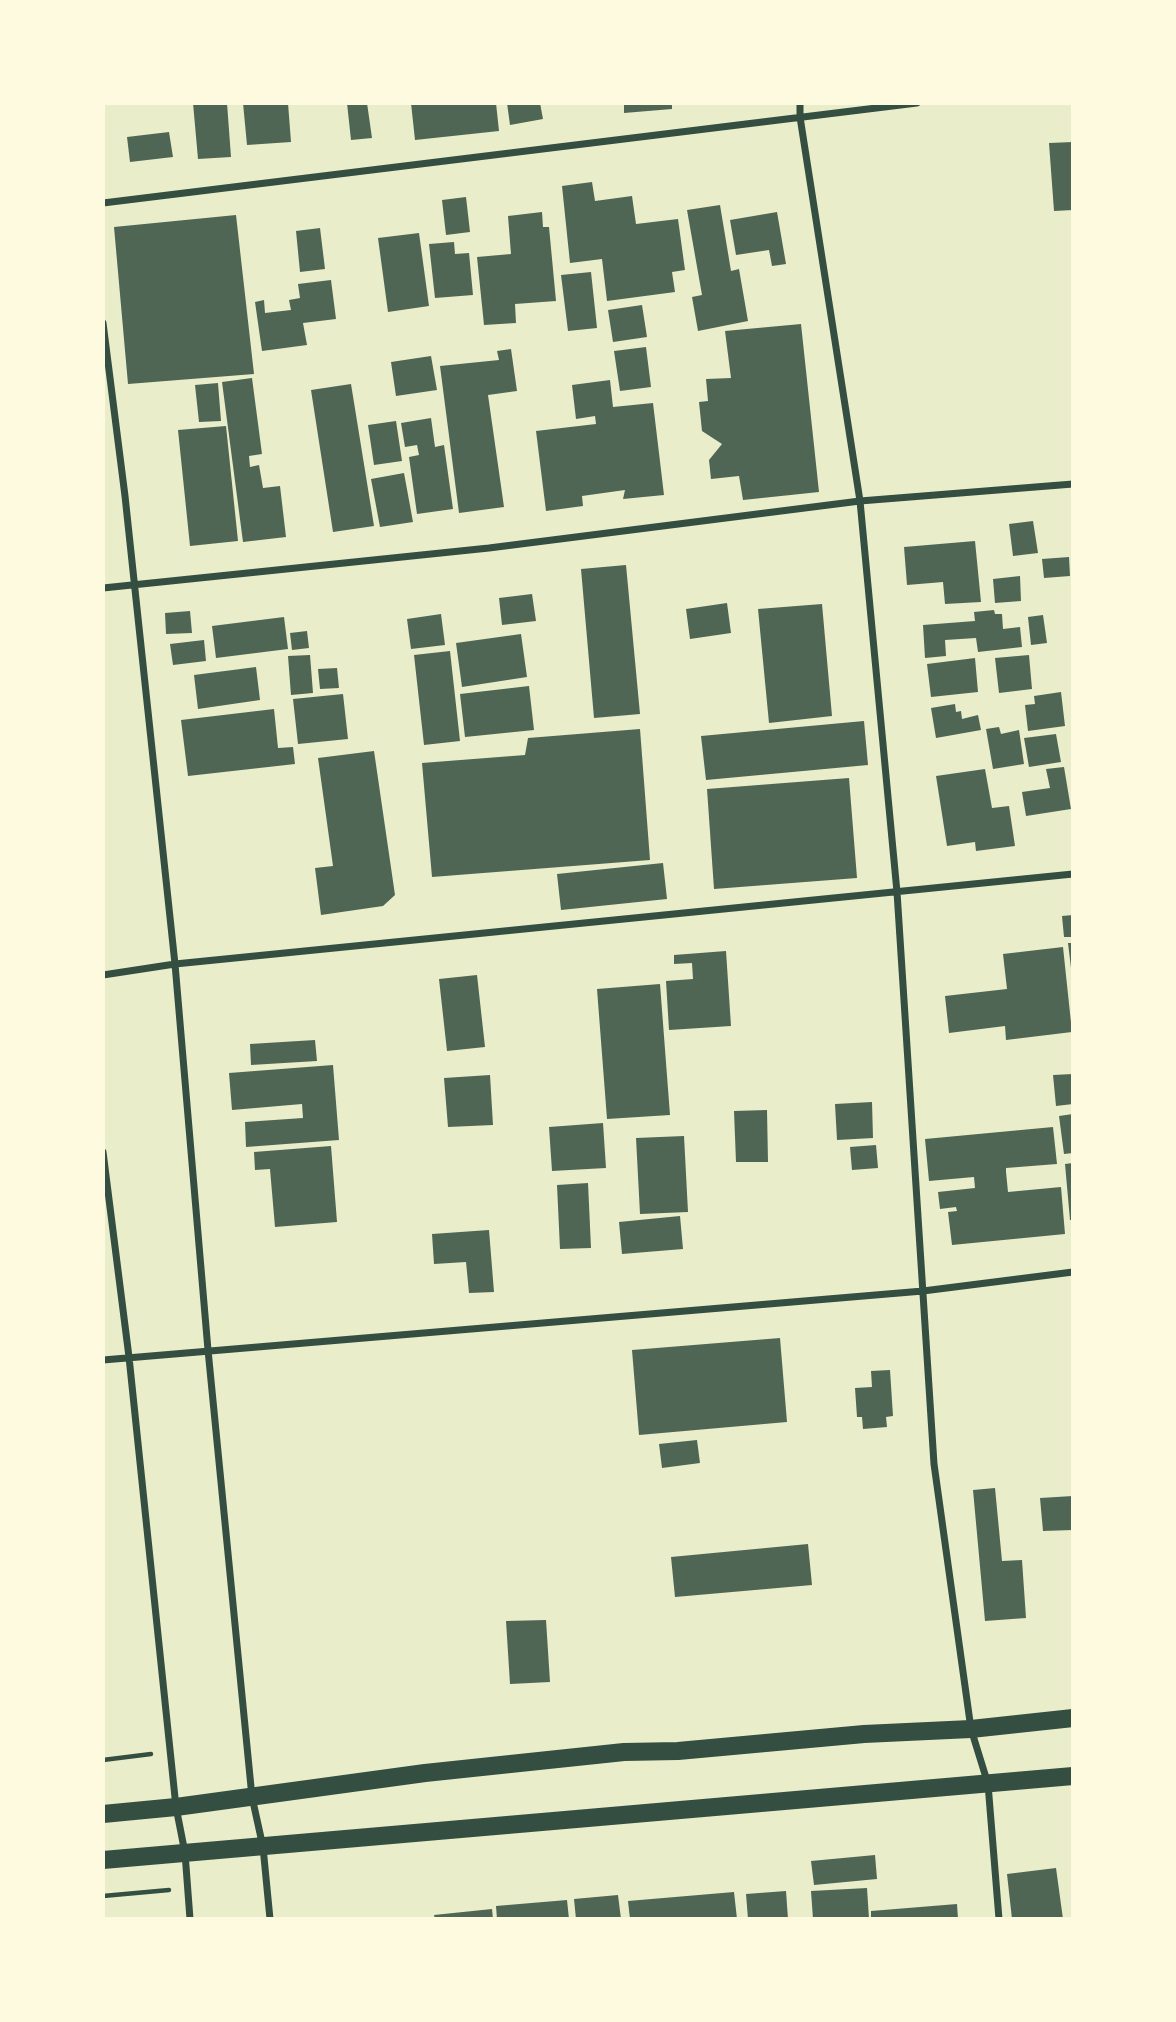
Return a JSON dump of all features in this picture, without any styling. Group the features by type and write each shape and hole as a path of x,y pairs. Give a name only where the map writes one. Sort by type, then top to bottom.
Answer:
{"main road":[{"path":"103,1814 176,1807 425,1773 624,1752 678,1751 864,1734 971,1729 1073,1718"},
{"path":"103,1860 1073,1776"}],"street":[{"path":"800,103 860,501 897,892 933,1464 971,1729 988,1784 999,1919"},
{"path":"103,203 917,103"},
{"path":"103,323 135,585 175,964 208,1350 252,1797 263,1847 270,1919"},
{"path":"103,588 489,548 860,501 1073,484"},
{"path":"103,975 175,964 1073,874"},
{"path":"103,1152 129,1357 176,1807 185,1853 190,1919"},
{"path":"103,1360 923,1291 1073,1272"}],"path":[{"path":"103,1760 170,1751"},
{"path":"103,1896 188,1888"}],"building":[{"path":"193,103 227,103 231,157 198,159"},
{"path":"243,103 288,103 291,142 247,145"},
{"path":"347,103 367,103 372,138 351,140"},
{"path":"411,103 496,103 499,131 415,140"},
{"path":"507,103 540,103 543,119 510,125"},
{"path":"624,103 672,103 672,109 624,113"},
{"path":"169,132 173,157 130,162 127,137"},
{"path":"1073,142 1073,210 1054,211 1049,143"},
{"path":"592,182 595,201 632,196 636,224 678,219 685,270 672,272 675,292 607,301 602,259 570,263 562,186"},
{"path":"466,197 470,232 446,235 442,200"},
{"path":"720,205 731,271 739,269 748,321 698,331 692,297 702,295 687,210"},
{"path":"542,212 543,227 549,227 556,301 515,304 516,323 484,325 477,257 511,254 508,216"},
{"path":"777,212 786,264 772,266 769,250 736,255 730,220"},
{"path":"236,215 254,374 128,384 114,227"},
{"path":"320,228 325,269 300,272 296,231"},
{"path":"419,233 429,306 388,312 378,238"},
{"path":"454,242 455,254 469,253 473,295 435,298 429,244"},
{"path":"591,272 597,328 568,331 561,275"},
{"path":"331,280 336,319 303,323 307,345 262,351 255,302 264,300 265,313 291,310 289,300 300,298 298,284"},
{"path":"642,305 647,337 613,342 608,310"},
{"path":"801,324 819,492 743,500 739,476 711,479 709,460 722,444 702,431 699,402 708,401 706,379 731,378 725,331"},
{"path":"646,347 651,387 620,391 614,351"},
{"path":"511,349 517,391 488,395 504,507 459,513 440,366 499,360 497,351"},
{"path":"431,356 437,390 396,396 391,362"},
{"path":"252,378 262,454 249,456 250,467 259,465 263,488 280,486 286,537 243,542 222,382"},
{"path":"610,380 613,407 653,403 664,495 623,499 625,490 582,496 583,506 546,511 536,431 596,424 595,416 576,419 572,385"},
{"path":"218,383 221,421 199,422 195,385"},
{"path":"351,384 374,526 333,532 311,390"},
{"path":"431,418 435,447 444,445 453,509 417,514 409,457 419,455 417,445 405,447 401,423"},
{"path":"396,421 402,461 374,465 368,425"},
{"path":"226,426 238,541 190,546 178,430"},
{"path":"404,473 413,522 380,527 371,479"},
{"path":"1033,521 1038,553 1013,556 1009,524"},
{"path":"975,541 981,602 945,604 943,582 907,585 904,547"},
{"path":"1069,557 1070,576 1044,578 1042,559"},
{"path":"626,565 640,714 594,718 581,569"},
{"path":"1020,576 1021,601 995,603 993,579"},
{"path":"532,594 536,621 502,625 499,598"},
{"path":"727,603 731,633 690,639 686,609"},
{"path":"822,604 832,716 769,723 758,609"},
{"path":"994,610 995,614 1002,614 1003,629 1020,627 1022,647 978,652 976,638 945,640 946,656 925,658 923,625 975,621 974,612"},
{"path":"190,611 192,633 166,634 165,613"},
{"path":"441,614 445,645 411,649 407,619"},
{"path":"1043,615 1047,643 1031,645 1028,617"},
{"path":"284,617 288,649 216,658 212,626"},
{"path":"307,631 309,648 292,650 290,633"},
{"path":"521,634 527,677 462,687 456,643"},
{"path":"204,640 206,661 173,665 170,644"},
{"path":"450,651 460,741 424,745 414,655"},
{"path":"310,655 313,693 291,695 288,656"},
{"path":"1029,655 1032,689 999,693 995,658"},
{"path":"975,658 978,692 931,697 927,664"},
{"path":"256,667 260,700 198,709 194,675"},
{"path":"337,668 339,688 320,689 318,669"},
{"path":"529,686 534,730 465,737 460,694"},
{"path":"1061,692 1065,726 1028,731 1025,705 1035,704 1034,696"},
{"path":"343,694 348,739 298,744 293,699"},
{"path":"955,704 956,712 961,711 962,719 978,715 981,730 936,738 931,708"},
{"path":"274,709 278,748 293,747 295,764 188,776 181,720"},
{"path":"864,721 868,765 706,780 701,736"},
{"path":"999,727 1001,734 1019,730 1024,764 993,769 986,729"},
{"path":"640,729 650,860 432,877 422,763 525,755 528,738"},
{"path":"1056,734 1061,762 1029,767 1024,738"},
{"path":"374,751 395,895 383,906 321,915 315,868 333,866 318,758"},
{"path":"1064,767 1071,809 1026,816 1022,792 1050,788 1046,769"},
{"path":"985,769 992,808 1009,806 1015,846 976,851 975,842 947,846 936,776"},
{"path":"849,778 857,878 714,889 707,789"},
{"path":"663,863 667,899 561,910 557,874"},
{"path":"1073,915 1073,937 1064,937 1062,916"},
{"path":"1068,943 1073,943 1073,968 1071,968"},
{"path":"1063,947 1072,1032 1006,1040 1005,1026 949,1033 945,996 1007,989 1003,954"},
{"path":"726,951 731,1026 669,1030 666,981 693,979 692,963 674,964 674,955"},
{"path":"477,975 485,1047 447,1051 439,979"},
{"path":"660,984 670,1115 607,1119 597,989"},
{"path":"315,1040 317,1061 251,1065 250,1044"},
{"path":"333,1065 339,1140 246,1147 245,1122 303,1118 302,1104 232,1110 229,1073"},
{"path":"1073,1074 1073,1104 1056,1106 1053,1075"},
{"path":"490,1075 493,1125 448,1127 444,1078"},
{"path":"872,1102 873,1138 837,1140 835,1104"},
{"path":"767,1110 768,1162 736,1162 734,1111"},
{"path":"1073,1114 1073,1153 1064,1154 1059,1116"},
{"path":"603,1123 606,1168 552,1171 549,1127"},
{"path":"1053,1127 1057,1164 1006,1168 1008,1192 1061,1187 1065,1234 952,1245 948,1212 957,1211 956,1207 940,1209 938,1192 975,1188 974,1177 929,1181 925,1139"},
{"path":"684,1136 688,1212 640,1214 636,1138"},
{"path":"876,1145 878,1168 852,1170 850,1147"},
{"path":"331,1146 337,1222 275,1227 270,1169 255,1170 254,1152"},
{"path":"1073,1163 1073,1220 1070,1220 1065,1164"},
{"path":"588,1183 591,1248 560,1249 557,1185"},
{"path":"680,1216 683,1249 622,1254 619,1222"},
{"path":"489,1230 494,1292 469,1293 466,1262 434,1264 432,1234"},
{"path":"780,1338 787,1422 639,1435 632,1350"},
{"path":"890,1370 893,1416 886,1417 887,1427 863,1429 862,1417 857,1417 855,1388 872,1387 871,1371"},
{"path":"697,1440 700,1463 662,1468 659,1444"},
{"path":"995,1488 1002,1561 1022,1560 1026,1618 985,1621 973,1490"},
{"path":"1073,1496 1073,1530 1043,1531 1040,1498"},
{"path":"808,1544 812,1585 675,1597 671,1557"},
{"path":"546,1620 550,1682 510,1684 506,1621"},
{"path":"875,1855 877,1879 814,1885 811,1861"},
{"path":"1056,1868 1063,1919 1012,1919 1007,1874"},
{"path":"867,1888 869,1919 813,1919 811,1891"},
{"path":"786,1891 788,1919 748,1919 746,1894"},
{"path":"734,1892 737,1919 630,1919 628,1901"},
{"path":"618,1895 621,1919 576,1919 574,1899"},
{"path":"567,1900 569,1919 497,1919 496,1906"},
{"path":"957,1904 958,1919 871,1919 871,1911"},
{"path":"492,1909 493,1919 435,1919 434,1915"}]}
